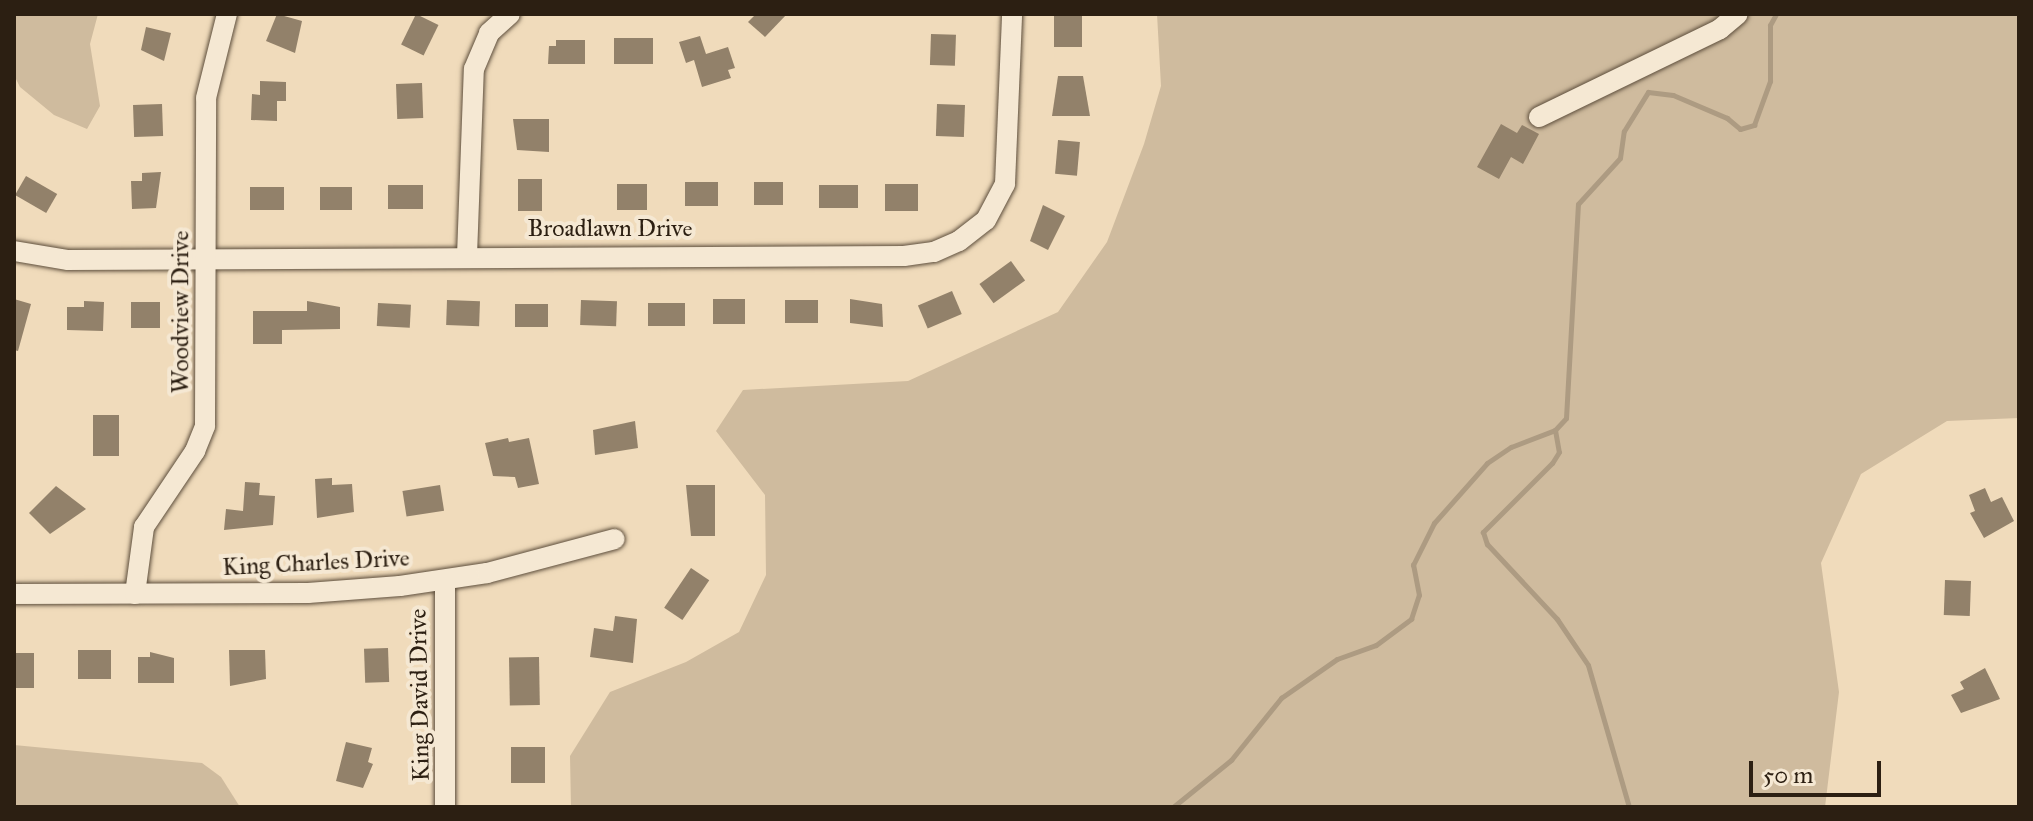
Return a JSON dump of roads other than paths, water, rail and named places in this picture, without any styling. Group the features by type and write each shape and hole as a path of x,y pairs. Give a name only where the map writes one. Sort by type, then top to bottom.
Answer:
{"street":[{"name":"Woodview Drive","path":"135,594 144,527 195,451 205,426 206,98 227,14"},
{"path":"467,256 474,69 489,33 510,14"},
{"name":"Broadlawn Drive","path":"14,251 44,259 904,256 959,241 986,220 1005,184 1012,14"},
{"path":"1539,117 1707,35 1738,14"},
{"name":"King Charles Drive","path":"14,594 308,593 445,582 615,539"},
{"name":"King David Drive","path":"445,582 445,807"}],"waterway":[{"path":"1173,807 1231,760 1281,698 1337,659 1376,645 1411,619 1419,595 1413,565 1434,523 1487,463 1511,447 1555,430 1566,418 1578,204 1620,158 1624,131 1648,92 1673,95 1727,118 1740,129 1754,125 1770,81 1770,25 1776,14"},
{"path":"1555,430 1559,452 1552,463 1483,532 1487,544 1557,619 1588,665 1629,807"}]}
